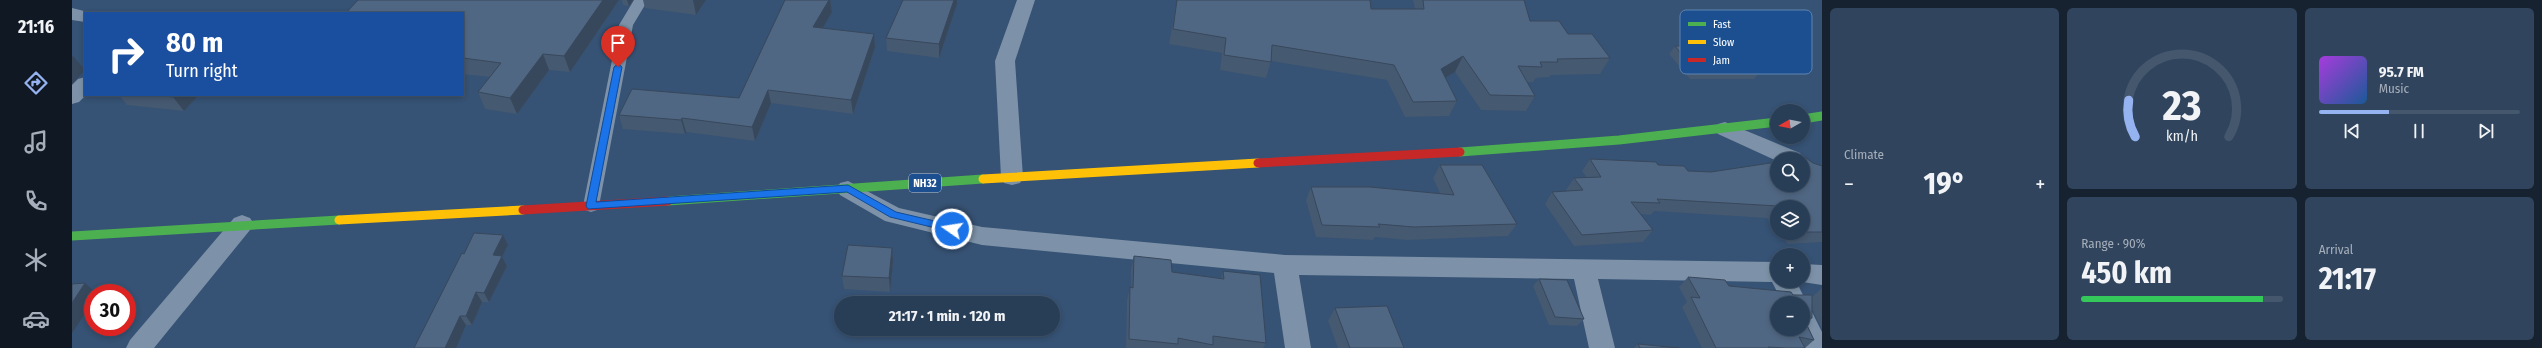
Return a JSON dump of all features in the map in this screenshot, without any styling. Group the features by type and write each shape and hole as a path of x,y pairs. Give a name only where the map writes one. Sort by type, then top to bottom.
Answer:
{"main road":[{"path":"1810,117 1822,116"},
{"name":"NH32","path":"72,236 242,224 591,206 1329,157 1546,147 1725,129 1770,123"}],"street":[{"path":"1012,177 1005,61 1026,0"},
{"path":"72,14 84,16"},
{"path":"72,96 84,85"},
{"path":"1725,129 1777,152"},
{"path":"848,188 893,215 982,236 1285,265 1770,272"},
{"path":"139,348 242,224"},
{"path":"1285,265 1298,348"},
{"path":"1584,270 1602,348"},
{"path":"1810,274 1822,275"},
{"path":"1810,334 1817,348"}],"lane":[{"path":"591,206 626,25 641,0"}],"building":[{"path":"358,0 603,0 564,56 543,54 510,98 478,92 501,63 464,58 464,12 347,12"},
{"path":"785,0 829,0 813,27 874,34 851,100 768,90 752,127 682,118 681,120 619,115 632,89 739,98"},
{"path":"903,0 954,0 939,44 886,38"},
{"path":"1177,0 1370,0 1371,9 1424,9 1423,0 1524,0 1530,21 1559,21 1568,34 1592,34 1610,58 1557,59 1558,62 1540,62 1542,67 1518,66 1535,96 1490,95 1463,56 1441,69 1457,101 1413,102 1394,65 1272,45 1271,62 1224,55 1226,38 1173,29"},
{"path":"1675,46 1680,46 1680,52"},
{"path":"1590,159 1656,162 1658,165 1684,166 1688,171 1711,172 1770,163 1770,192 1810,192 1810,161 1822,166 1822,232 1810,232 1810,200 1770,200 1770,206 1657,199 1660,203 1631,202 1653,230 1582,235 1552,192 1583,190 1574,178 1601,177"},
{"path":"1440,165 1482,165 1517,224 1414,227 1378,224 1380,227 1322,225 1311,187 1370,187 1454,195"},
{"path":"474,233 503,235 493,255 502,256 484,293 476,292 466,316 460,316 445,348 414,348 462,253 464,254"},
{"path":"848,245 892,248 889,278 842,276"},
{"path":"1134,256 1171,260 1172,272 1224,279 1223,271 1260,275 1266,343 1213,336 1213,345 1178,338 1178,344 1129,339 1130,287 1133,288"},
{"path":"1688,277 1725,280 1729,286 1791,292 1793,295 1812,295 1812,318 1810,318 1810,296 1770,296 1770,336 1810,336 1810,332 1814,340 1799,337 1805,348 1716,348 1691,297 1700,298"},
{"path":"1539,279 1567,280 1584,319 1555,317"},
{"path":"85,283 72,303 72,284"},
{"path":"1387,306 1404,348 1350,348 1335,308"},
{"path":"1638,344 1679,348 1640,348"}],"traffic: fast":[{"path":"1810,118 1822,116"},
{"path":"1460,152 1619,140 1770,123"},
{"path":"668,201 983,179"},
{"path":"72,236 339,220"}],"traffic: slow":[{"path":"983,179 1258,163"},
{"path":"339,220 523,210"}],"traffic: jam":[{"path":"1258,163 1460,152"},
{"path":"523,210 668,201"}],"route":[{"path":"618,67 591,206 848,188 893,215 952,229"}]}
